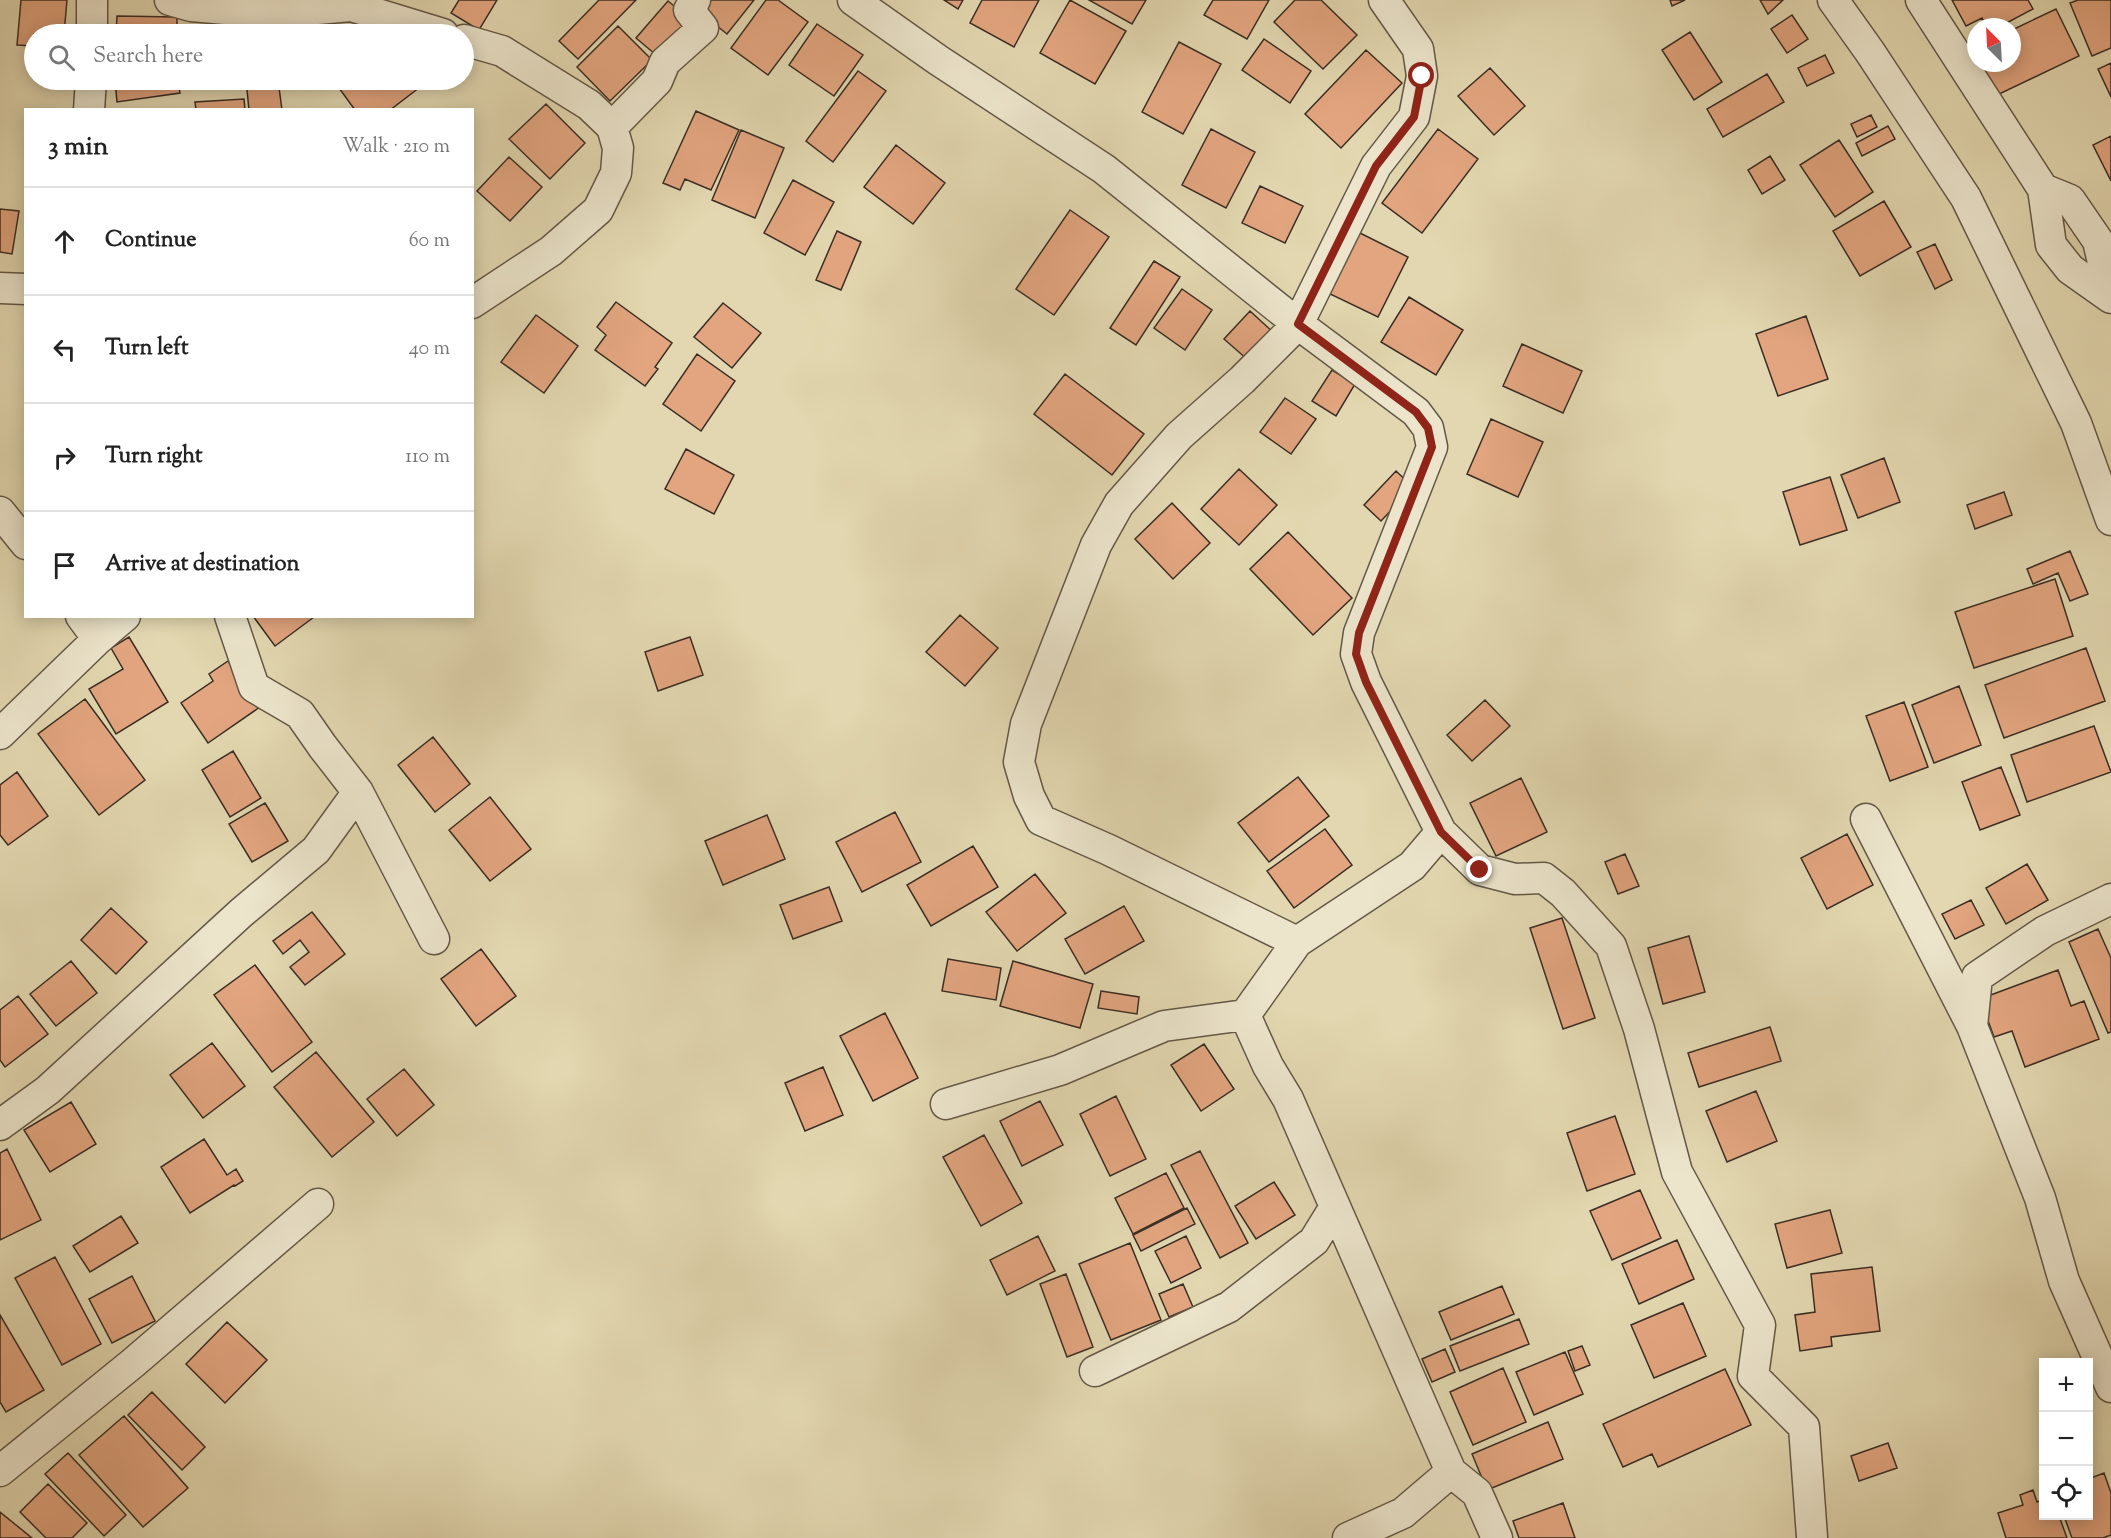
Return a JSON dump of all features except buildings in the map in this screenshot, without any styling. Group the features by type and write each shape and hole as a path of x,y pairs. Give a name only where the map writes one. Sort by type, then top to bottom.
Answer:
{"street":[{"path":"92,0 92,24"},
{"path":"170,0 191,6 272,13 351,6 410,24"},
{"path":"612,127 657,81 665,62 703,28 689,10 695,0"},
{"path":"853,0 938,60 1104,169 1298,324 1416,412 1428,428 1432,447 1359,633 1356,654 1366,682 1441,832 1480,870 1515,879 1544,878 1563,893 1611,946 1639,1029 1677,1172 1760,1325 1753,1376 1804,1427 1812,1537"},
{"path":"1297,942 1109,850 1041,820 1029,796 1019,762 1026,724 1096,545 1119,504 1179,435 1242,380 1298,324 1376,166 1414,117 1422,76 1418,49 1384,0"},
{"path":"1833,0 1966,198 2076,423 2111,520"},
{"path":"1921,0 2043,189 2051,245 2070,268 2111,297"},
{"path":"474,43 502,51 589,105 612,127 618,148 616,173 598,210 551,251 474,302"},
{"path":"89,108 90,90"},
{"path":"2043,189 2070,200 2098,242 2111,297"},
{"path":"0,288 24,289"},
{"path":"0,512 24,542"},
{"path":"0,734 90,628 119,618"},
{"path":"231,618 254,687 300,714 322,747 358,792 434,939"},
{"path":"0,1125 48,1090 241,913 316,850 358,792"},
{"path":"1866,819 1972,1026 2040,1198 2064,1281 2111,1387"},
{"path":"946,1104 1060,1070 1164,1026 1245,1015 1297,942 1412,866 1441,832"},
{"path":"1972,1026 1977,977 2045,931 2111,899"},
{"path":"1245,1015 1268,1066 1288,1098 1451,1472 1477,1493 1497,1538"},
{"path":"0,1471 133,1363 318,1204"},
{"path":"1095,1371 1229,1307 1314,1241 1335,1207"},
{"path":"1314,1241 1352,1245"},
{"path":"1348,1538 1403,1513 1451,1472"}],"route":[{"path":"1422,76 1414,117 1376,166 1298,324 1416,412 1428,428 1432,447 1359,633 1356,654 1366,682 1441,832 1480,870"}]}
